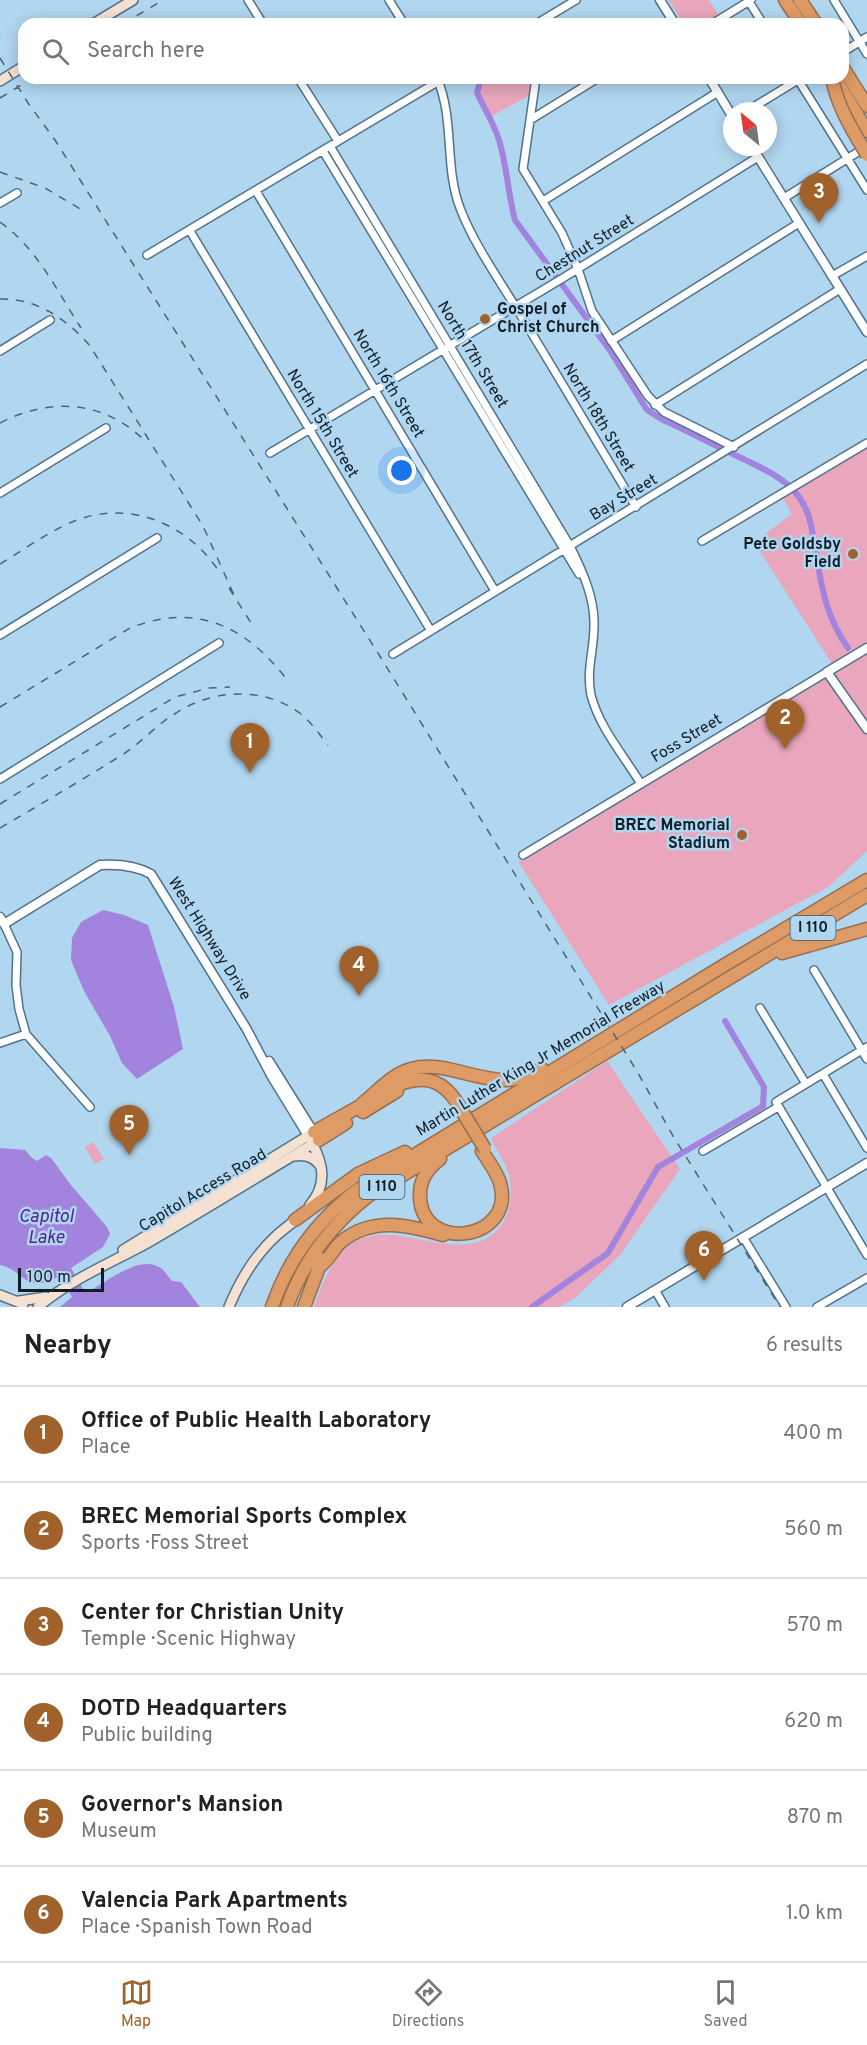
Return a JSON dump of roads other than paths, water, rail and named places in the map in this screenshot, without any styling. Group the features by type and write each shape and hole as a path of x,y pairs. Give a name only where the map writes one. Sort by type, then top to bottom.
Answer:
{"highway":[{"path":"785,0 797,18"},
{"path":"801,0 812,18"},
{"path":"849,78 867,106"},
{"path":"833,84 834,93 851,129 867,155"},
{"path":"837,84 867,131"},
{"path":"811,913 830,896 867,872"},
{"name":"Martin Luther King Jr Memorial Freeway","path":"272,1307 296,1255 314,1231 333,1210 367,1183 867,880"},
{"name":"Martin Luther King Jr Memorial Freeway","path":"287,1307 301,1273 322,1240 349,1212 380,1189 867,895"},
{"path":"758,961 867,929"},
{"path":"313,1138 362,1104 398,1075 414,1068 445,1069 510,1080 574,1057"},
{"path":"362,1104 403,1082 419,1079 429,1080 442,1086 453,1095 458,1107 483,1150 496,1174 501,1187 501,1200 497,1212 487,1225 470,1234 454,1234 439,1229 429,1220 420,1203 421,1185 427,1172 438,1161 470,1142 516,1107"},
{"path":"313,1138 411,1085 423,1084 437,1088 447,1094 458,1107"},
{"path":"296,1220 358,1174 484,1111"},
{"path":"320,1266 343,1240 372,1227 398,1224 463,1238 485,1232 499,1217 505,1195 502,1177 483,1150"},
{"path":"304,1307 320,1262 336,1237 380,1189"}],"main road":[{"path":"100,18 118,4 133,0"},
{"path":"0,81 18,70"},
{"path":"229,1307 240,1283 260,1254 276,1236 296,1220 318,1194 323,1179 320,1159 313,1138"},
{"name":"Capitol Access Road","path":"101,1265 159,1236 289,1157 313,1138"},
{"name":"Capitol Access Road","path":"38,1307 48,1297 150,1232 313,1138"},
{"path":"289,1157 301,1155 312,1157 322,1170"},
{"path":"0,1295 20,1303"},
{"path":"0,1306 8,1300 20,1303 48,1297"}],"street":[{"path":"248,0 259,18"},
{"path":"389,0 400,18"},
{"path":"549,18 576,0"},
{"path":"660,0 671,18"},
{"path":"722,18 750,0 760,18"},
{"path":"834,0 845,18"},
{"path":"849,24 867,54"},
{"path":"849,48 867,37"},
{"path":"302,84 339,141"},
{"path":"147,255 432,84"},
{"name":"North 18th Street","path":"441,84 448,116 452,181 458,202 470,228 516,307 636,507"},
{"path":"535,84 522,167 564,237 578,269 590,307 655,405 732,448"},
{"path":"530,120 588,84"},
{"path":"713,84 724,102"},
{"path":"762,102 791,84"},
{"path":"802,84 867,190"},
{"path":"543,201 718,92"},
{"path":"784,198 867,146"},
{"name":"North 17th Street","path":"326,148 409,277 523,475"},
{"name":"North 17th Street","path":"326,148 401,281 523,475 585,580 594,620 589,665 592,696 603,723 641,784"},
{"path":"758,157 867,332"},
{"name":"Chestnut Street","path":"270,453 554,284 758,157"},
{"name":"North 16th Street","path":"256,191 495,591"},
{"path":"0,203 17,193"},
{"path":"611,341 799,223"},
{"name":"North 15th Street","path":"190,231 431,631"},
{"path":"832,276 867,256"},
{"path":"401,281 409,277"},
{"path":"655,405 840,289"},
{"path":"0,351 50,320"},
{"name":"Bay Street","path":"393,654 867,364"},
{"path":"0,493 106,428"},
{"path":"702,541 867,443"},
{"path":"0,635 157,538"},
{"path":"0,779 219,644"},
{"name":"Foss Street","path":"523,855 867,648"},
{"path":"827,672 867,729"},
{"name":"West Highway Drive","path":"2,921 100,865 112,864 140,868 151,874 262,1049 313,1138"},
{"path":"2,921 17,952 16,985 26,1034 90,1107"},
{"path":"814,970 864,1049 867,1059"},
{"path":"760,1008 806,1084"},
{"path":"0,1043 26,1034"},
{"path":"703,1151 864,1049"},
{"path":"823,1074 867,1148"},
{"path":"777,1105 867,1255"},
{"path":"627,1307 867,1163"},
{"path":"743,1237 786,1307"},
{"path":"817,1307 867,1278"},
{"path":"655,1290 665,1307"}],"water":[{"path":"103,910 124,915 148,925 174,1007 183,1049 137,1079 122,1063 110,1036 84,991 71,960 72,938 81,922"},
{"name":"Capitol Lake","path":"0,1148 25,1150 37,1161 46,1155 51,1158 107,1227 110,1234 103,1247 71,1268 84,1291 90,1291 133,1267 151,1264 161,1268 172,1281 181,1282 200,1307 60,1307 72,1297 58,1277 47,1282 31,1282 0,1265"}],"waterway":[{"path":"479,84 477,93 499,140 515,220 609,349 647,410 773,474 793,490 801,500 811,525 826,603 838,633 848,648"},
{"path":"532,1307 608,1253 658,1167 763,1106 764,1087 725,1021"}],"railway":[{"path":"133,18 163,0"},
{"path":"0,58 28,103 55,140 381,658 780,1307"},
{"path":"0,98 23,84"},
{"path":"0,172 45,188 82,210"},
{"path":"0,222 36,257 81,328"},
{"path":"0,299 26,302 50,312 71,327 90,346 203,526 234,595"},
{"path":"0,423 38,409 76,407 113,418 130,428 146,442"},
{"path":"0,564 67,524 97,515 117,513 156,520 174,529 190,540 218,570"},
{"path":"229,588 253,626"},
{"path":"0,707 130,628 154,621 177,618 198,619 218,624 237,633 255,646 288,681"},
{"path":"0,804 175,697 209,688 230,687"},
{"path":"0,828 122,755 176,713 206,699 222,695 255,695 287,705 301,714 328,745"}],"place":[{"name":"Center for Christian Unity","path":"819,223"},
{"name":"Gospel of Christ Church","path":"485,319"},
{"name":"Pete Goldsby Field","path":"853,554"},
{"name":"BREC Memorial Sports Complex","path":"785,749"},
{"name":"Office of Public Health Laboratory","path":"250,773"},
{"name":"BREC Memorial Stadium","path":"742,835"},
{"name":"DOTD Headquarters","path":"359,996"},
{"name":"Governor's Mansion","path":"129,1155"},
{"name":"Valencia Park Apartments","path":"704,1281"}]}
